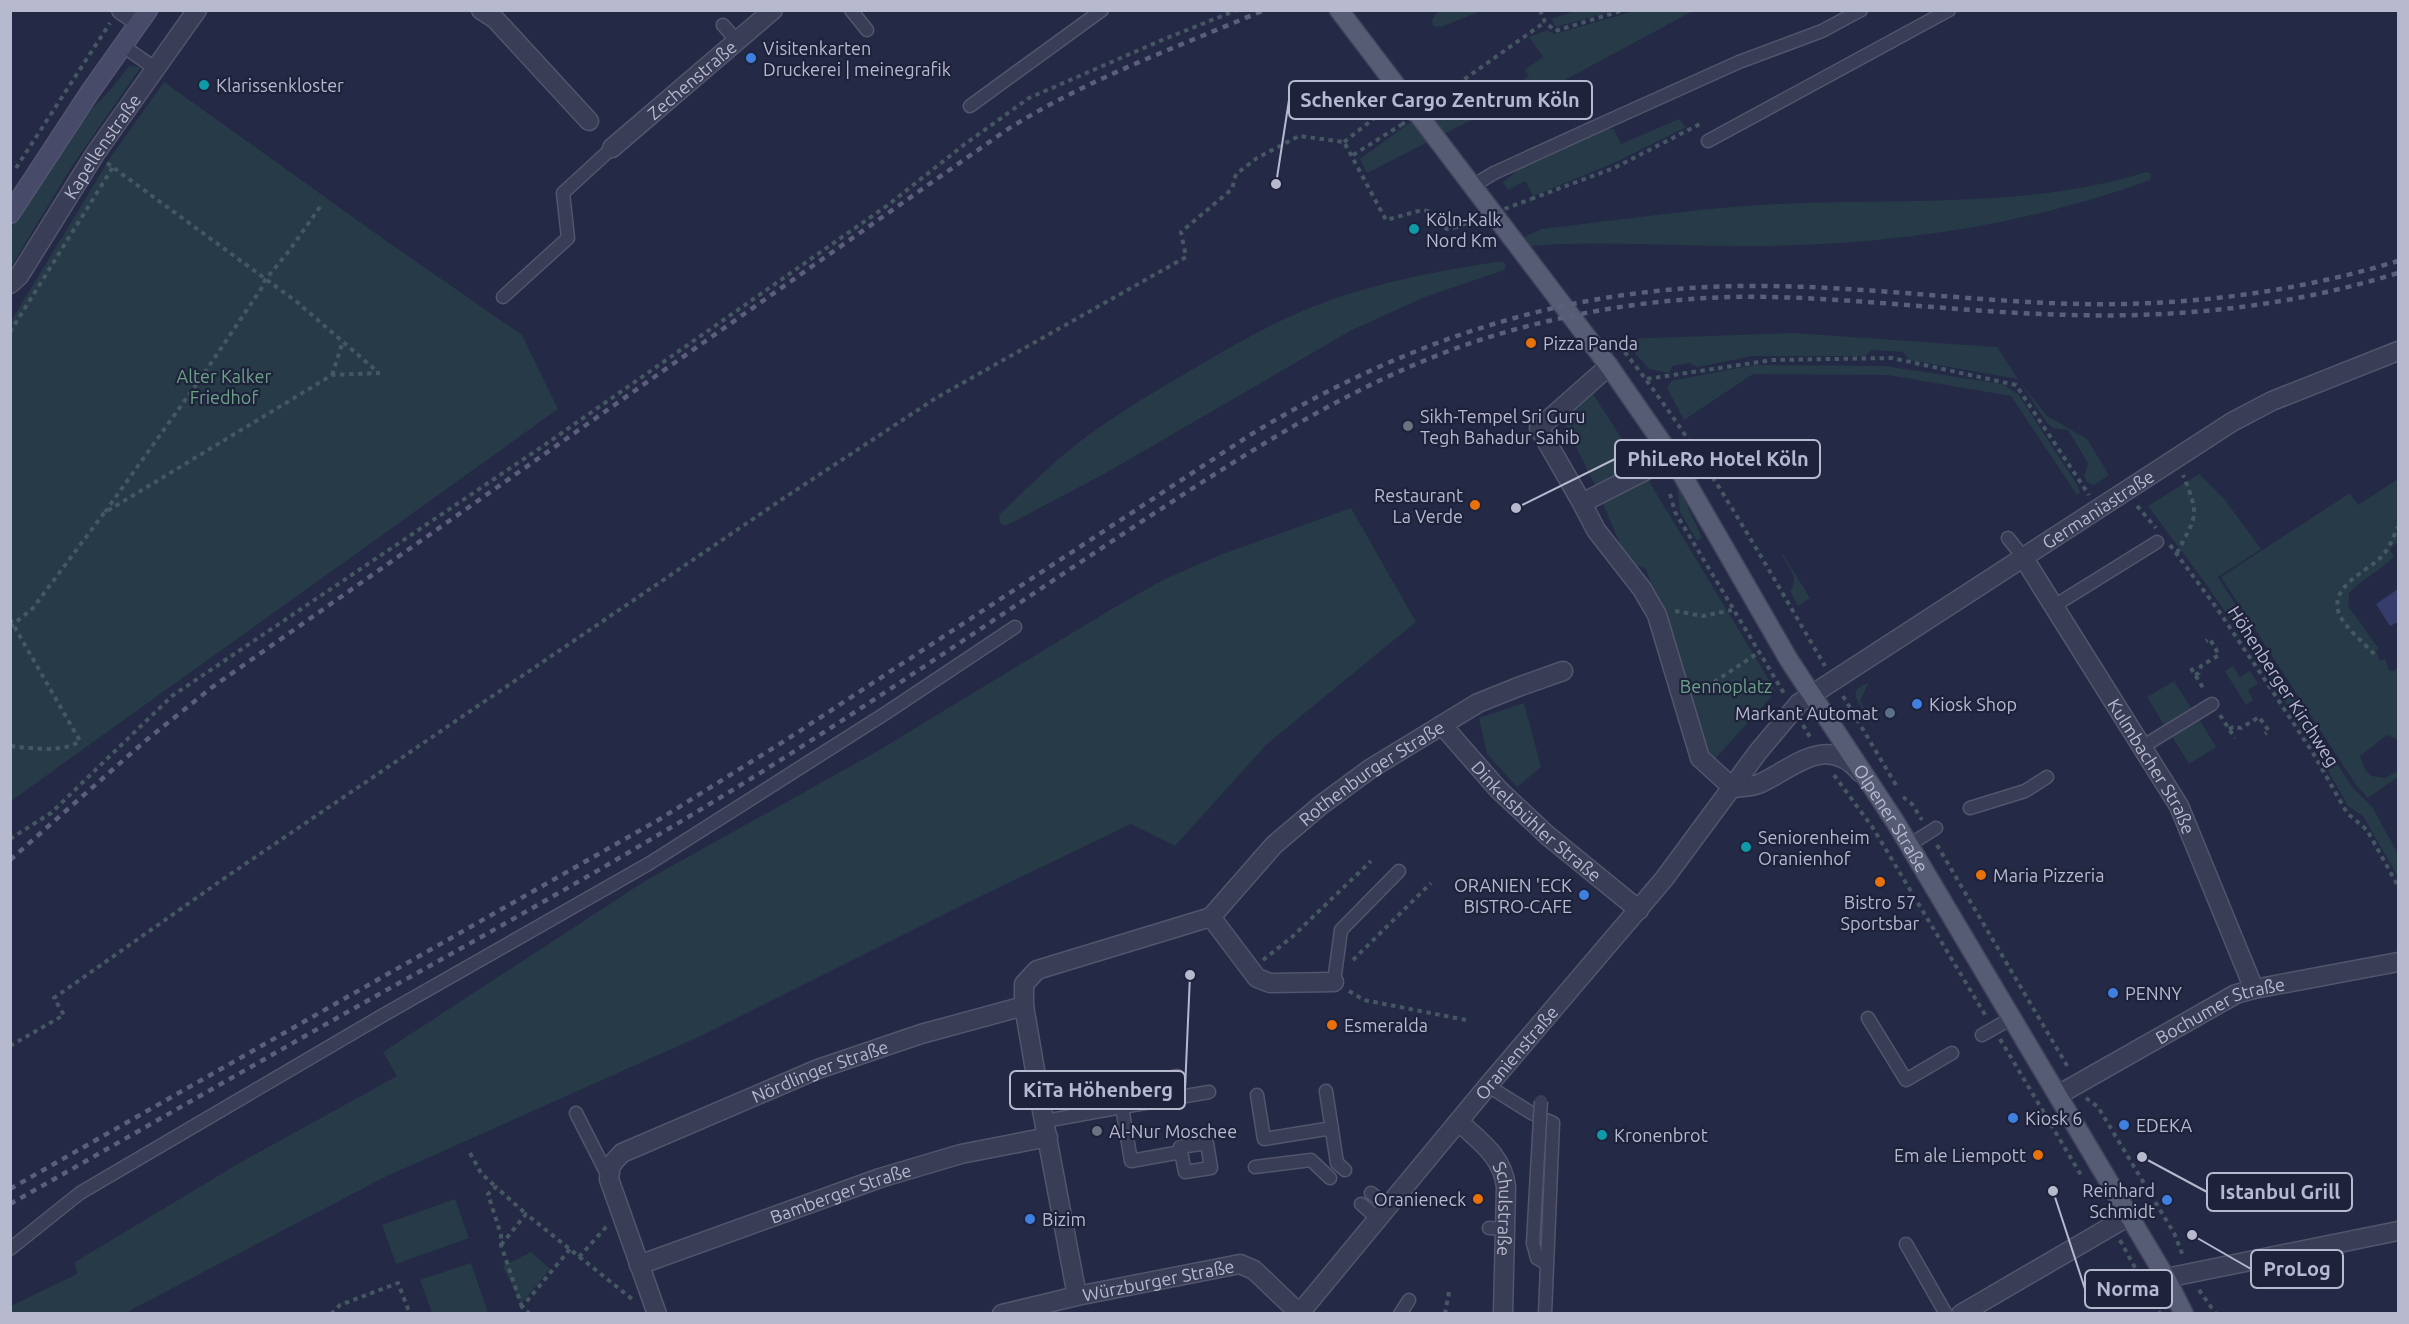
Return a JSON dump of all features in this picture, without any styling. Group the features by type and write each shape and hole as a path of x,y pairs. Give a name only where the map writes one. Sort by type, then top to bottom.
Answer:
{"main road":[{"name":"Olpener Straße","path":"1339,10 1474,185 1609,366 1664,461 1909,845 2166,1278 2184,1314"},
{"path":"10,214 143,16"}],"street":[{"name":"Kapellenstraße","path":"10,284 19,276 95,154 197,10"},
{"path":"481,10 495,19 589,121"},
{"name":"Zechenstraße","path":"612,148 773,10"},
{"path":"116,15 143,16"},
{"name":"Germaniastraße","path":"1812,693 2232,422 2272,401 2398,351"},
{"path":"1609,366 1539,428 1596,530 1642,590 1657,615 1700,758 1733,788 1758,785 1796,763 1819,755 1833,755 1845,759 1862,774"},
{"path":"1582,503 1664,461"},
{"name":"Kulmbacher Straße","path":"2023,556 2183,814 2254,989"},
{"name":"Rothenburger Straße","path":"1211,917 1274,845 1321,804 1370,770 1478,704 1518,687 1563,672"},
{"name":"Oranienstraße","path":"1299,1313 1488,1086 1639,910 1793,708 1812,693"},
{"name":"Dinkelsbühler Straße","path":"1442,725 1498,789 1547,835 1639,910"},
{"path":"1077,1296 1024,1006 1024,984 1037,970 1211,917 1257,978 1270,983 1334,982"},
{"name":"Bochumer Straße","path":"2058,1095 2225,1000 2254,989 2398,962"},
{"name":"Nördlinger Straße","path":"609,1179 611,1165 622,1153 818,1069 921,1034 1024,1006"},
{"name":"Bamberger Straße","path":"639,1264 880,1178 961,1154 1045,1121"},
{"name":"Schulstraße","path":"1459,1122 1488,1147 1502,1168 1506,1187 1497,1229 1503,1314"},
{"path":"609,1179 657,1314"},
{"path":"1961,1314 2129,1216"},
{"path":"2166,1278 2398,1231"},
{"name":"Würzburger Straße","path":"1002,1314 1077,1296 1240,1264 1254,1270 1299,1313"}],"lane":[{"path":"851,10 867,30"},
{"path":"970,105 1102,10"},
{"path":"1474,185 1494,173 1586,130 1739,62 1822,31 1861,10"},
{"path":"1708,141 1949,10"},
{"path":"723,25 737,41"},
{"path":"123,46 156,69"},
{"path":"503,297 568,238 563,193 612,148"},
{"path":"2054,606 2159,536"},
{"path":"2008,537 2023,556"},
{"path":"10,1249 80,1193 380,1017 650,863 1015,627"},
{"path":"2142,747 2212,704"},
{"path":"1970,808 2025,791 2047,777"},
{"path":"1909,845 1933,830"},
{"path":"1334,982 1341,930 1399,872"},
{"path":"1868,1018 1906,1080 1952,1053"},
{"path":"1982,1035 2012,1018"},
{"path":"1045,1121 1177,1076"},
{"path":"1488,1086 1533,1114"},
{"path":"1326,1091 1337,1163 1345,1170"},
{"path":"1045,1121 1209,1092"},
{"path":"1257,1095 1264,1139 1332,1128"},
{"path":"1541,1101 1533,1244 1537,1258 1547,1264"},
{"path":"1122,1107 1131,1161 1181,1152"},
{"path":"576,1113 609,1179"},
{"path":"1545,1314 1553,1123 1546,1120"},
{"path":"1254,1167 1311,1160 1330,1178"},
{"path":"1371,1193 1384,1213"},
{"path":"1360,1204 1384,1213"},
{"path":"1906,1244 1947,1314"},
{"path":"1400,1314 1409,1300"}],"path":[{"path":"10,839 51,813 172,696 556,437 888,205 965,144 1029,98 1162,40 1238,10"},
{"path":"1540,10 1545,22 1555,31 1624,10"},
{"path":"10,176 116,15"},
{"path":"1353,155 1401,125 1545,22"},
{"path":"10,1046 64,1015 54,998 229,875 774,504 936,398 1186,257 1181,232 1232,189 1236,174 1257,158 1299,136 1344,142 1392,105"},
{"path":"1344,142 1386,220 1422,210 1428,211 1447,229 1614,168 1700,124 1708,141"},
{"path":"95,154 265,279 380,373 332,375 104,513"},
{"path":"10,332 113,167"},
{"path":"12,626 33,608 104,513 203,375 261,289 265,279 289,251 322,204"},
{"path":"332,375 343,341"},
{"path":"1617,342 1692,443 1903,797 1912,804 1933,830 2077,1084 2086,1099 2098,1107 2174,1233 2188,1273 2216,1314"},
{"path":"1646,379 1772,360 1892,358 2016,385 2097,509"},
{"path":"1664,461 1675,512 1819,755 1873,828 2083,1179"},
{"path":"2177,553 2195,518 2194,503 2183,475"},
{"name":"Höhenberger Kirchweg","path":"2137,506 2159,536 2177,553 2271,689 2313,753 2347,813 2367,830 2398,886"},
{"path":"2374,654 2341,616 2339,598 2342,590 2356,575 2381,558 2398,527"},
{"path":"1657,615 1671,610 1703,616 1733,610"},
{"path":"10,619 80,741 72,746 54,748 10,745"},
{"path":"2195,675 2199,673 2201,666 2219,655 2210,639 2206,641"},
{"path":"1685,703 1758,653"},
{"path":"2192,668 2212,704 2235,738"},
{"path":"2229,729 2241,728 2259,717 2269,731 2265,734"},
{"path":"1251,969 1292,937 1371,861"},
{"path":"1431,883 1334,982 1364,1000 1466,1020"},
{"path":"470,1153 481,1173 496,1188 636,1302"},
{"path":"496,1188 488,1194 501,1235 501,1245 522,1307 530,1314"},
{"path":"579,1257 620,1212"},
{"path":"501,1245 526,1214"},
{"path":"2111,1226 2160,1314"},
{"path":"522,1307 570,1250"},
{"path":"331,1314 340,1305 398,1283 410,1314"},
{"path":"1445,1314 1449,1292"},
{"path":"2203,1314 2213,1309"}],"green space":[{"path":"1439,10 1481,11 1441,27 1433,26 1432,20"},
{"path":"1575,11 1614,11 1556,27 1551,19"},
{"path":"1634,11 1693,11 1550,88 1542,84 1367,173 1360,159 1446,96 1465,116 1529,76 1525,70 1543,57 1529,37 1548,30 1554,34"},
{"path":"129,66 141,67 72,166 11,267 11,228 47,170 91,110"},
{"name":"Alter Kalker Friedhof","path":"164,82 522,335 558,409 11,801 11,321 110,158"},
{"path":"1679,119 1686,127 1614,163 1533,196 1525,181 1508,190 1503,182 1522,167 1609,128 1614,129 1621,144"},
{"path":"2146,172 2151,174 2150,180 2054,210 2006,221 1907,237 1807,245 1757,246 1558,244 1530,246 1525,240 1526,236 1542,229 1688,211 1777,204 2009,197 2101,184"},
{"path":"1502,261 1506,265 1504,270 1425,297 1352,330 1104,474 1015,521 1004,526 1000,523 999,515 1054,463 1086,437 1155,392 1262,330 1312,307 1358,291 1430,274"},
{"path":"1792,333 1997,347 2018,379 1909,360 1903,352 1872,350 1865,356 1753,356 1697,367 1689,363 1672,366 1669,373 1649,369 1622,339"},
{"path":"1754,365 1885,366 2002,384 2018,394 2078,486 2080,493 2077,495 2011,396 1888,375 1753,374 1684,420 1667,388 1671,381"},
{"path":"2018,379 2047,416 2087,439 2109,475 2094,485 2087,482 2084,476 2088,463 2068,430 2053,428 2047,423"},
{"name":"Bennoplatz","path":"1591,391 1644,473 1775,690 1714,760 1707,754 1646,569 1628,562 1593,481 1561,417"},
{"path":"2199,474 2225,500 2261,549 2218,577 2352,787 2373,808 2398,854 2398,877 2363,816 2348,806 2319,754 2253,652 2148,506"},
{"path":"2398,479 2398,542 2390,549 2394,557 2349,593 2348,606 2379,649 2376,651 2380,661 2385,659 2389,670 2393,671 2398,667 2398,740 2387,735 2360,756 2365,770 2372,776 2385,778 2398,771 2398,777 2368,798 2356,785 2221,577 2350,493 2358,505"},
{"path":"1677,483 1702,538 1697,541 1680,512"},
{"path":"1351,508 1416,622 1267,744 1175,846 1131,824 703,1035 385,1177 129,1313 11,1313 11,1306 77,1274 75,1262 236,1165 397,1076 383,1052 645,881 876,752 1165,579 1220,555"},
{"path":"1781,551 1810,598 1798,606 1790,591 1794,580 1793,575"},
{"path":"2233,666 2240,677 2250,671 2258,684 2248,690 2253,700 2246,705 2225,671"},
{"path":"2174,681 2191,708 2164,725 2147,697"},
{"path":"1869,682 1860,701 1880,738 1855,696 1857,689"},
{"path":"1524,703 1541,767 1517,787 1487,754 1479,718"},
{"path":"2199,719 2216,747 2189,764 2172,736"},
{"path":"455,1199 469,1238 396,1264 382,1225"},
{"path":"531,1252 550,1269 521,1304 503,1266"},
{"path":"471,1263 488,1313 432,1313 420,1280"}],"water":[{"path":"2398,589 2398,622 2390,626 2376,604"}],"railway":[{"path":"10,860 144,742 211,688 1005,131 1036,112 1099,80 1264,10"},
{"path":"10,1189 660,819 786,740 1250,435 1311,400 1372,370 1435,344 1498,323 1563,306 1630,294 1698,288 1807,287 2043,303 2122,304 2203,299 2282,289 2398,261"},
{"path":"10,1204 527,911 738,787 1230,464 1363,388 1457,348 1506,332 1570,316 1636,305 1702,298 1768,297 1844,300 2034,314 2155,314 2196,312 2278,302 2398,273"}],"place":[{"name":"Visitenkarten Druckerei | meinegrafik","path":"751,58"},
{"name":"Klarissenkloster","path":"204,85"},
{"name":"Schenker Cargo Zentrum Köln","path":"1276,184"},
{"name":"Köln-Kalk Nord Km","path":"1414,229"},
{"name":"Pizza Panda","path":"1531,343"},
{"name":"Sikh-Tempel Sri Guru Tegh Bahadur Sahib","path":"1408,426"},
{"name":"Restaurant La Verde","path":"1475,505"},
{"name":"PhiLeRo Hotel Köln","path":"1516,508"},
{"name":"Kiosk Shop","path":"1917,704"},
{"name":"Markant Automat","path":"1890,713"},
{"name":"Seniorenheim Oranienhof","path":"1746,847"},
{"name":"Maria Pizzeria","path":"1981,875"},
{"name":"Bistro 57 Sportsbar","path":"1880,882"},
{"name":"ORANIEN 'ECK BISTRO-CAFE","path":"1584,895"},
{"name":"KiTa Höhenberg","path":"1190,975"},
{"name":"PENNY","path":"2113,993"},
{"name":"Esmeralda","path":"1332,1025"},
{"name":"Kiosk 6","path":"2013,1118"},
{"name":"EDEKA","path":"2124,1125"},
{"name":"Al-Nur Moschee","path":"1097,1131"},
{"name":"Kronenbrot","path":"1602,1135"},
{"name":"Em ale Liempott","path":"2038,1155"},
{"name":"Istanbul Grill","path":"2142,1157"},
{"name":"Norma","path":"2053,1191"},
{"name":"Oranieneck","path":"1478,1199"},
{"name":"Reinhard Schmidt","path":"2167,1200"},
{"name":"Bizim","path":"1030,1219"},
{"name":"ProLog","path":"2192,1235"}]}
